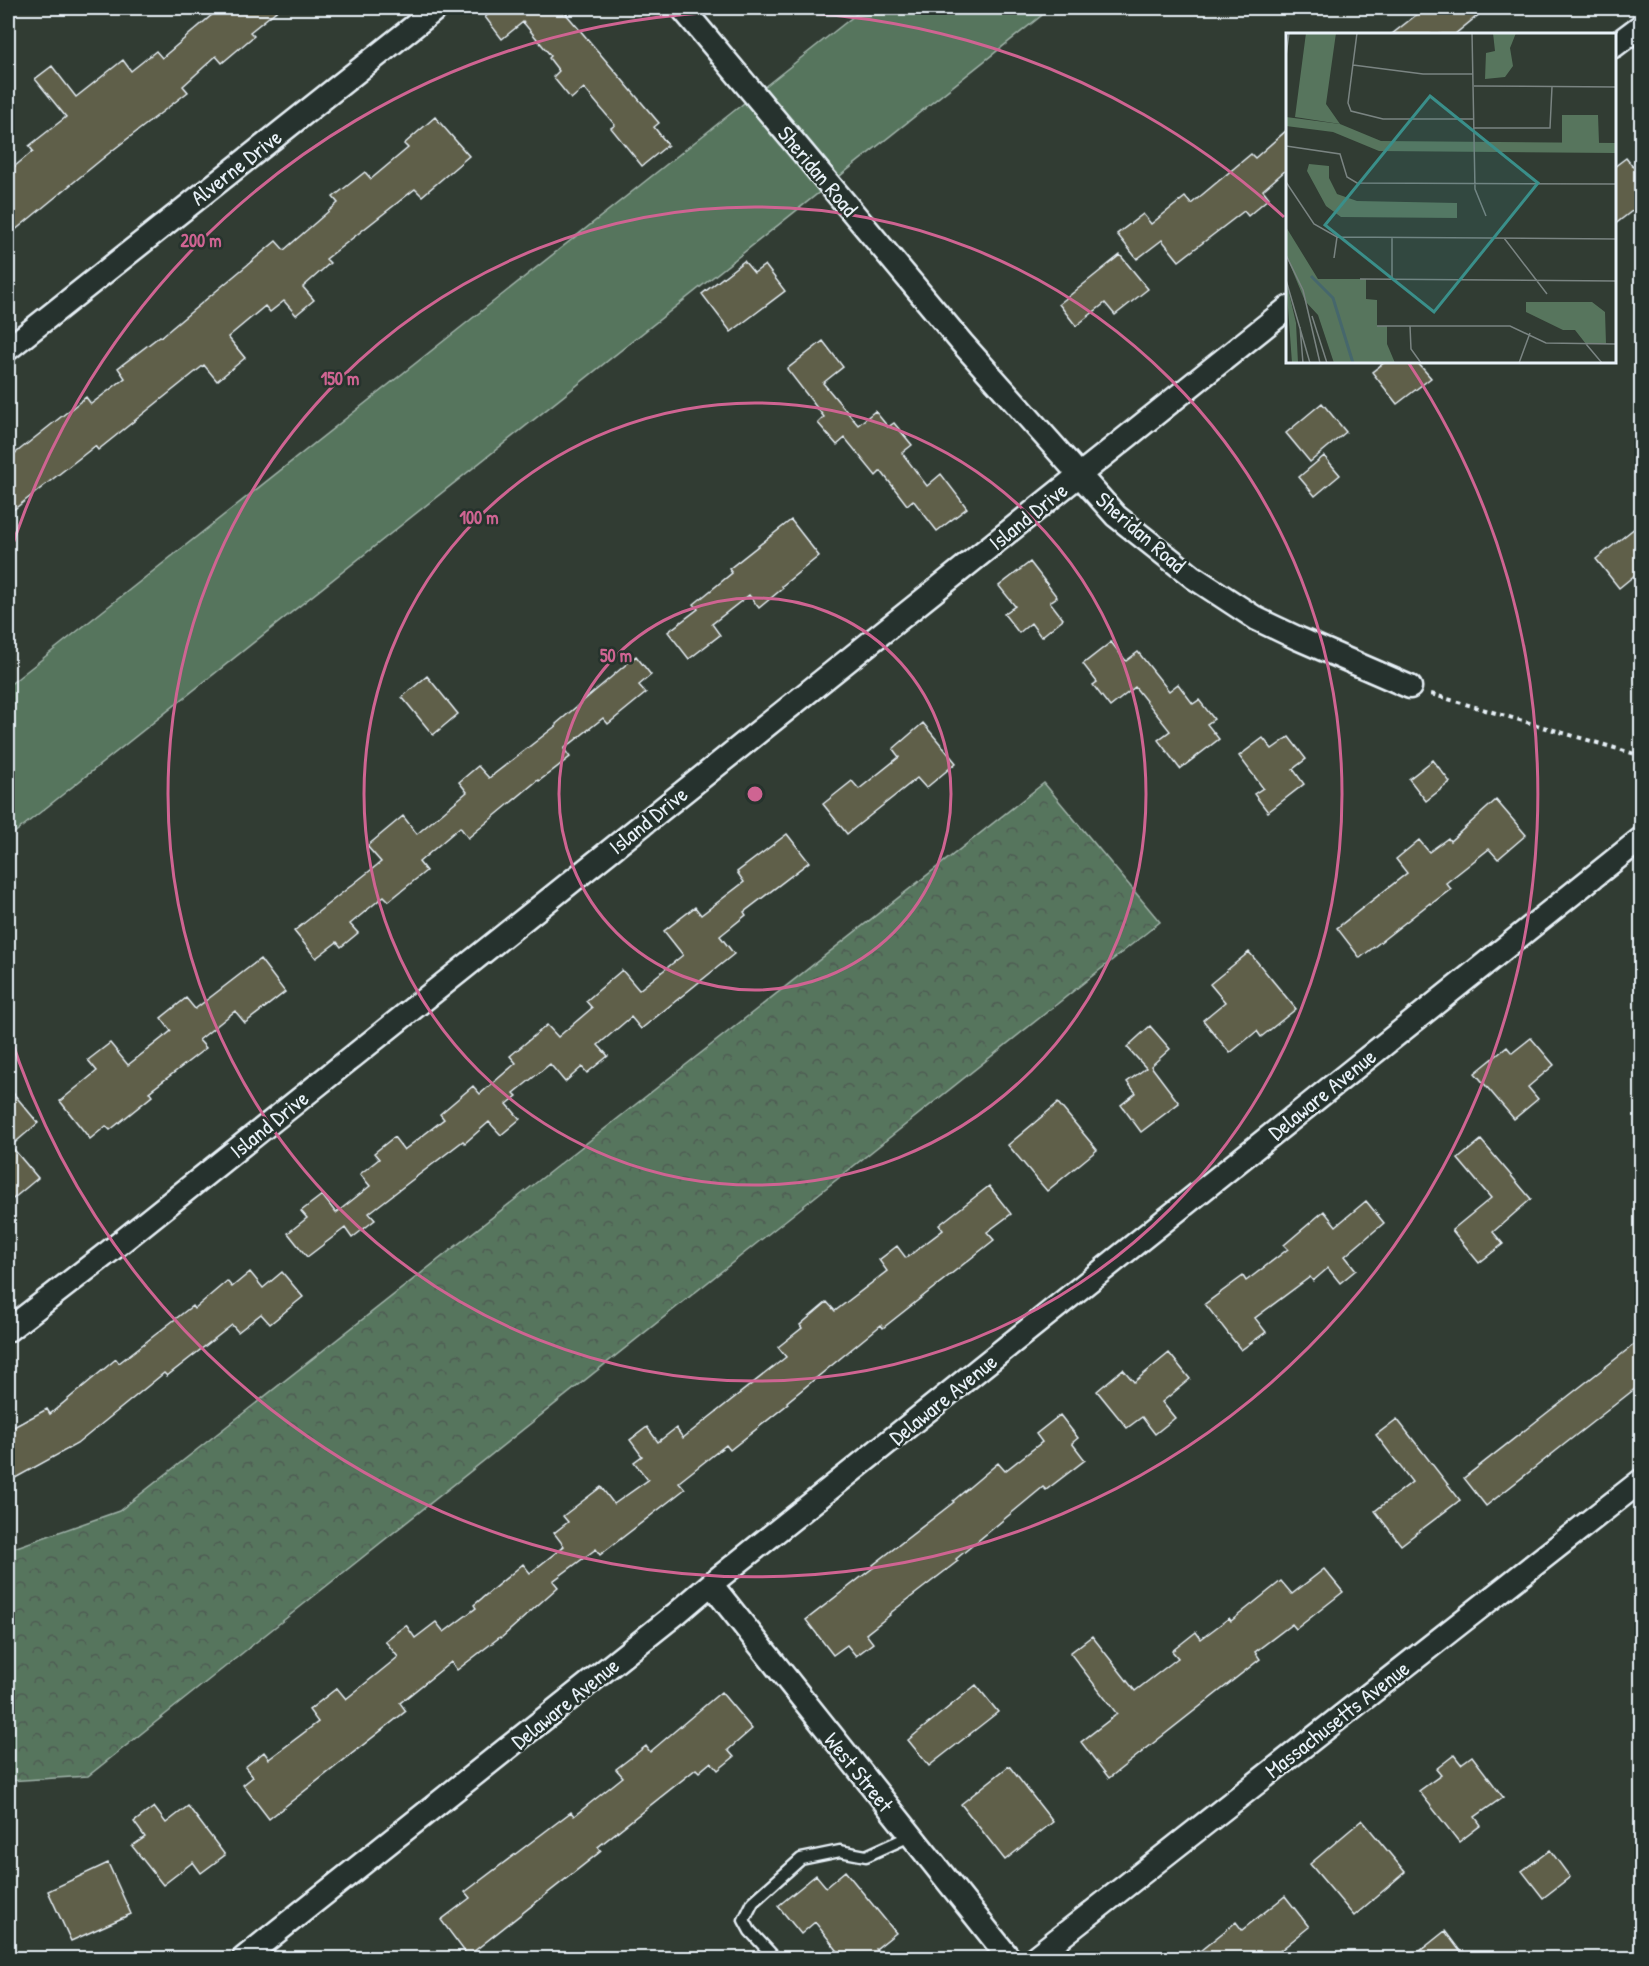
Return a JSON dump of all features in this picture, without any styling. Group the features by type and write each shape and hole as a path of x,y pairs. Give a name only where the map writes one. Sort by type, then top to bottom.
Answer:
{"street":[{"name":"Alverne Drive","path":"8,349 436,8"},
{"name":"Sheridan Road","path":"682,8 962,343 1116,516 1193,578 1240,608 1297,638 1410,687"},
{"path":"1616,44 1641,25"},
{"name":"Island Drive","path":"8,1330 119,1244 1286,309"},
{"name":"Delaware Avenue","path":"244,1959 1641,838"},
{"name":"Massachusetts Avenue","path":"1034,1959 1641,1480"},
{"name":"West Street","path":"711,1584 1009,1959"}],"lane":[{"path":"775,1959 750,1931 744,1920 753,1902 801,1859 840,1851 866,1856 910,1836"}],"path":[{"path":"1410,687 1641,756"}],"green space":[{"path":"864,8 1051,8 8,838 8,686"},
{"path":"1044,783 1160,922 88,1776 8,1781 8,1550 119,1511"}],"building":[{"path":"220,8 280,8 250,32 254,36 222,63 216,56 183,86 188,92 8,236 8,172 33,151 29,146 66,117 35,79 52,66 76,97 123,60 131,71 156,51 162,58"},
{"path":"497,8 561,8 659,123 654,127 668,145 642,166 611,128 615,125 584,88 571,99 553,77 559,71 549,58 551,56 523,22 502,39 485,17"},
{"path":"1425,8 1487,8 1456,33 1393,33"},
{"path":"435,117 469,156 422,196 415,189 326,259 330,263 303,287 314,300 296,315 284,301 270,312 265,306 228,337 245,358 217,381 204,365 98,450 95,446 8,514 8,459 86,397 91,404 125,378 118,368 161,337 276,241 284,250 338,203 333,197 365,172 371,179 408,148 404,144"},
{"path":"1286,131 1286,170 1263,190 1269,198 1248,216 1244,211 1179,261 1162,240 1137,259 1117,234 1143,214 1151,224 1185,197 1191,204 1251,154 1255,158"},
{"path":"1626,158 1633,167 1641,160 1641,204 1616,223 1616,166"},
{"path":"1120,255 1148,289 1115,315 1105,303 1076,326 1059,304"},
{"path":"744,261 754,273 765,265 785,291 731,332 702,294"},
{"path":"823,341 843,367 823,383 858,425 875,411 888,427 894,423 912,445 902,453 927,486 941,474 967,508 937,531 913,500 907,505 881,471 876,476 845,438 837,445 818,423 824,417 787,369"},
{"path":"1384,363 1418,363 1431,378 1397,404 1372,372"},
{"path":"1322,403 1346,432 1310,462 1286,433"},
{"path":"1324,456 1340,475 1315,496 1299,477"},
{"path":"791,520 819,556 759,608 749,595 712,624 720,635 689,659 668,632 698,609 694,604 732,573 729,569"},
{"path":"1641,523 1641,570 1619,588 1596,559"},
{"path":"1030,562 1057,597 1050,602 1063,619 1041,637 1031,623 1019,633 1004,614 1015,606 999,586"},
{"path":"1111,642 1126,661 1138,652 1169,691 1178,684 1193,704 1199,700 1214,719 1207,724 1219,739 1180,769 1158,740 1170,731 1135,687 1110,707 1093,685 1097,682 1083,664"},
{"path":"636,656 651,675 639,685 646,693 608,724 603,718 564,749 570,757 538,780 468,838 460,827 419,862 426,871 389,901 384,896 350,924 358,933 341,947 337,942 316,958 294,931 381,862 367,846 403,816 417,834 467,792 459,782 478,766 489,778 557,725"},
{"path":"427,676 458,714 433,735 402,697"},
{"path":"923,723 956,763 926,788 917,778 847,834 823,804 852,781 859,789 899,757 893,749"},
{"path":"1289,737 1306,759 1293,769 1304,784 1268,812 1254,794 1263,788 1239,756 1263,738 1272,749"},
{"path":"1433,760 1450,782 1426,801 1409,779"},
{"path":"1496,800 1526,835 1498,859 1489,849 1446,883 1451,889 1360,958 1337,928 1407,873 1396,859 1419,840 1429,852 1448,838 1450,841"},
{"path":"787,834 809,862 744,912 746,915 720,936 734,954 641,1029 631,1017 598,1045 608,1056 587,1073 582,1067 565,1082 550,1064 514,1093 517,1096 507,1104 520,1119 501,1135 489,1122 465,1143 463,1141 369,1213 375,1220 352,1238 345,1228 307,1257 288,1233 307,1218 301,1211 322,1195 336,1213 370,1186 360,1174 379,1159 374,1153 394,1137 404,1150 444,1119 440,1114 473,1086 480,1094 516,1063 510,1056 547,1025 558,1037 592,1008 586,1001 622,970 639,990 683,955 664,931 695,907 701,915 744,882 737,872"},
{"path":"1249,952 1296,1009 1261,1037 1257,1031 1230,1053 1203,1020 1225,1002 1210,984"},
{"path":"260,959 285,992 245,1023 235,1011 199,1040 206,1048 149,1092 152,1096 110,1130 106,1126 90,1139 60,1101 97,1071 88,1060 110,1043 128,1065 171,1031 161,1018 186,998 195,1009"},
{"path":"1150,1026 1170,1049 1151,1066 1179,1103 1141,1132 1121,1105 1136,1093 1127,1082 1146,1068 1127,1047"},
{"path":"1531,1038 1554,1065 1528,1087 1538,1099 1514,1119 1475,1073 1507,1047 1512,1053"},
{"path":"8,1087 38,1123 11,1146 38,1178 8,1203"},
{"path":"1058,1103 1097,1150 1047,1191 1008,1145"},
{"path":"1481,1140 1531,1199 1493,1232 1503,1244 1479,1263 1452,1230 1491,1198 1458,1159"},
{"path":"989,1186 1011,1214 987,1232 994,1240 883,1328 881,1325 730,1450 726,1445 679,1482 685,1489 600,1555 596,1549 553,1581 558,1587 501,1638 457,1670 451,1662 400,1703 406,1711 269,1819 243,1785 253,1777 245,1767 264,1752 269,1759 318,1722 309,1710 337,1688 346,1699 398,1657 385,1641 406,1625 415,1638 436,1622 444,1632 476,1608 474,1605 523,1564 530,1573 564,1546 554,1533 568,1522 563,1516 601,1487 614,1504 648,1480 634,1462 642,1456 630,1440 647,1427 658,1442 676,1428 683,1438 786,1357 778,1347 802,1328 800,1325 827,1302 835,1311 887,1271 879,1260 897,1246 906,1258 943,1230 939,1225"},
{"path":"1366,1201 1384,1223 1345,1256 1356,1270 1340,1283 1328,1268 1313,1281 1310,1277 1255,1318 1266,1332 1241,1350 1205,1304 1243,1276 1246,1281 1288,1249 1284,1245 1324,1211 1336,1226"},
{"path":"250,1272 263,1288 282,1272 303,1297 270,1324 261,1314 238,1332 232,1325 167,1376 164,1373 77,1444 8,1482 8,1430 47,1409 50,1414 116,1359 119,1363 192,1306 194,1309 227,1281 232,1287"},
{"path":"1641,1339 1641,1384 1486,1506 1464,1478"},
{"path":"1169,1353 1190,1379 1162,1402 1175,1418 1155,1434 1142,1417 1127,1428 1097,1391 1123,1369 1134,1382"},
{"path":"1060,1415 1078,1438 1072,1443 1085,1460 1046,1490 1043,1487 956,1559 958,1561 889,1614 866,1634 873,1643 856,1656 847,1645 833,1655 806,1620 954,1502 998,1463 1005,1471 1042,1442 1036,1434"},
{"path":"1397,1419 1460,1500 1401,1545 1375,1511 1412,1482 1376,1435"},
{"path":"1324,1569 1343,1592 1296,1629 1292,1624 1255,1652 1260,1659 1109,1778 1081,1742 1117,1714 1070,1653 1092,1636 1135,1691 1178,1658 1172,1651 1196,1632 1201,1639 1229,1618 1231,1621 1281,1581 1292,1594"},
{"path":"976,1685 998,1712 929,1766 908,1740"},
{"path":"721,1692 752,1729 728,1750 734,1757 718,1770 711,1762 699,1772 696,1769 598,1847 601,1851 468,1956 441,1920 470,1898 465,1892 571,1812 574,1816 623,1777 616,1769 646,1746 650,1752"},
{"path":"1454,1755 1461,1764 1472,1756 1503,1797 1475,1817 1481,1825 1459,1842 1419,1791 1441,1775 1436,1769"},
{"path":"1009,1766 1053,1822 1005,1860 961,1804"},
{"path":"188,1806 225,1855 201,1873 193,1862 163,1885 132,1846 145,1837 134,1822 154,1807 166,1823"},
{"path":"1362,1820 1405,1872 1354,1916 1310,1864"},
{"path":"1550,1850 1570,1877 1543,1898 1522,1871"},
{"path":"108,1863 131,1914 71,1941 48,1891"},
{"path":"845,1871 896,1933 876,1949 883,1959 844,1959 815,1922 801,1934 778,1906 816,1875 826,1887"},
{"path":"1285,1896 1309,1927 1270,1959 1190,1959 1236,1922 1242,1930"},
{"path":"1445,1931 1466,1959 1410,1959"}]}
